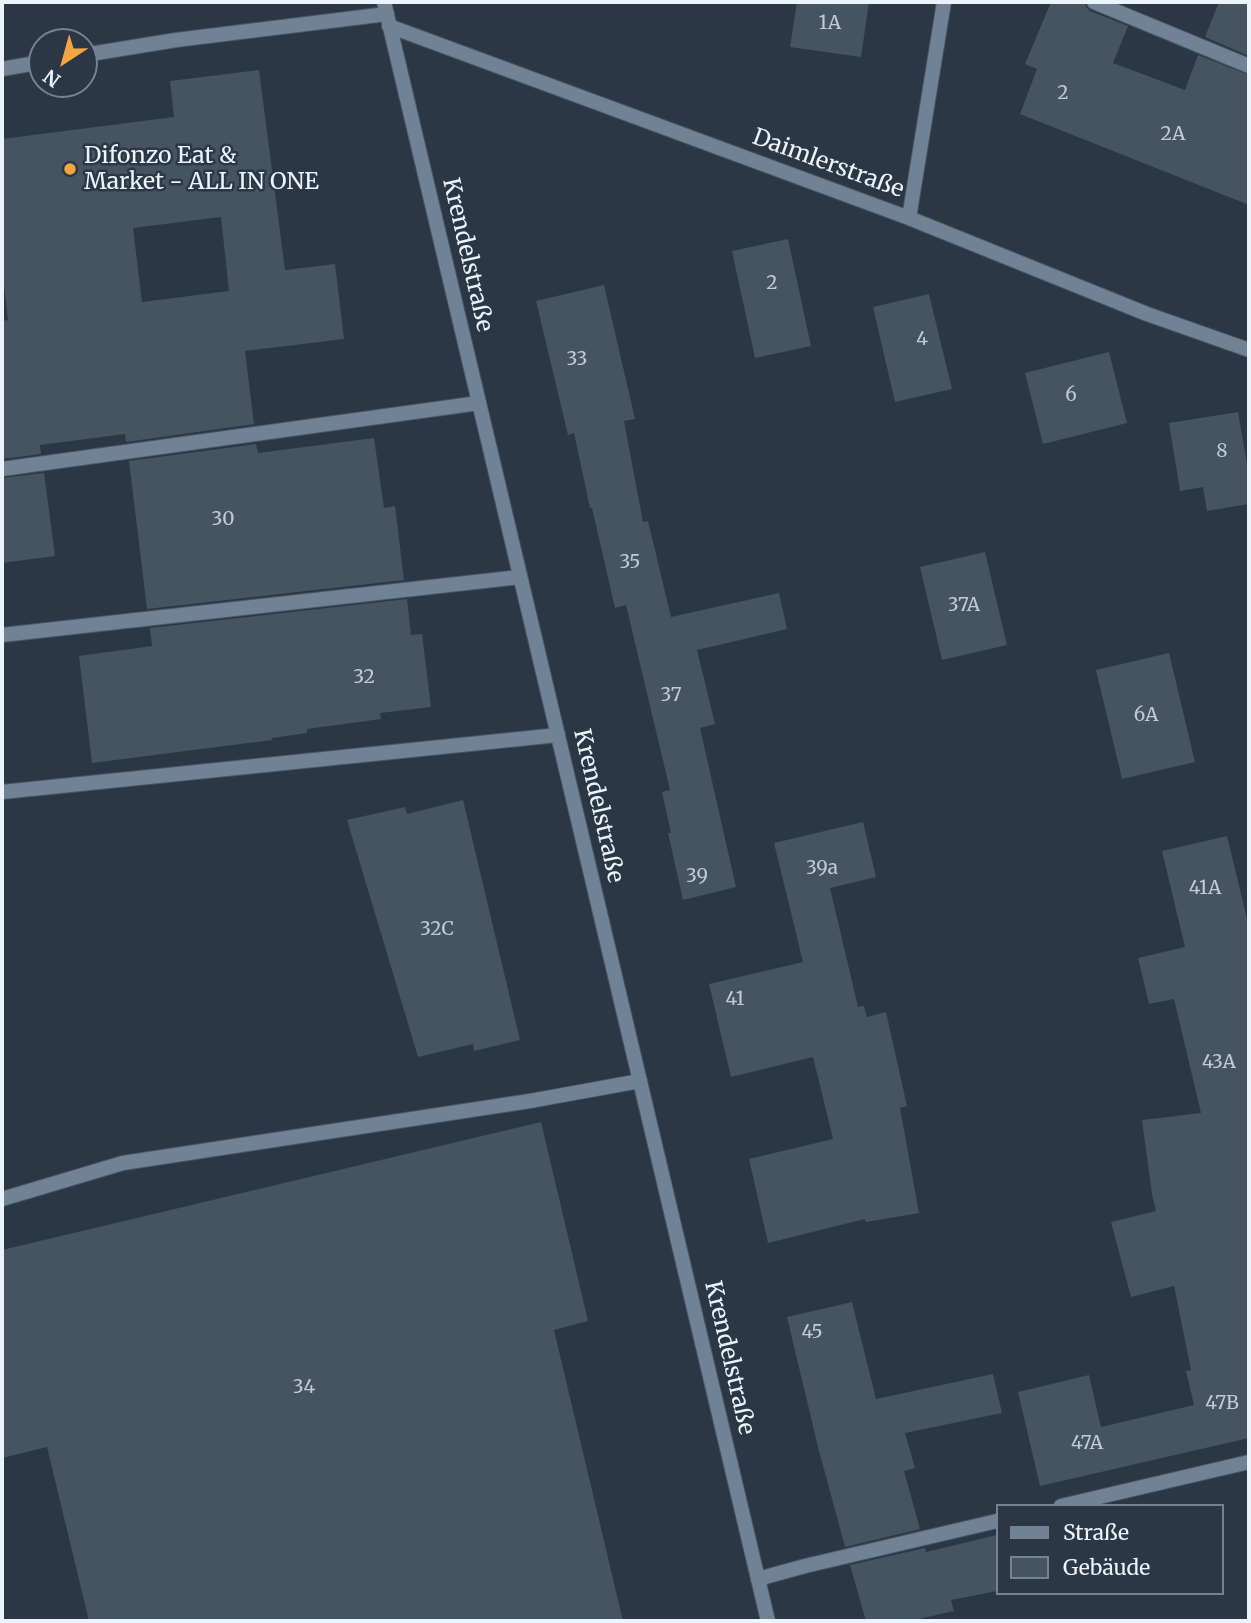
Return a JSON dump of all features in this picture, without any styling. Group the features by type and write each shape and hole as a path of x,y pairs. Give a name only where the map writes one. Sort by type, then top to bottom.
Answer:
{"street":[{"path":"909,218 944,2"},
{"path":"1094,2 1249,66"},
{"path":"98,53 176,40 387,14"},
{"name":"Daimlerstraße","path":"387,14 1147,314 1249,350"},
{"name":"Krendelstraße","path":"387,14 768,1621"},
{"path":"2,69 28,64"},
{"path":"2,469 479,403"},
{"path":"2,635 520,577"},
{"path":"2,792 558,735"},
{"path":"2,1199 123,1163 530,1101 640,1081"},
{"path":"1069,1504 1249,1461"},
{"path":"758,1579 996,1521"}],"building":[{"path":"797,2 869,2 861,57 790,47"},
{"path":"1051,2 1085,2 1090,11 1128,26 1113,63 1185,90 1198,55 1249,75 1249,205 1020,114 1037,69 1025,64"},
{"path":"1219,2 1249,2 1249,56 1205,37"},
{"path":"259,70 285,270 335,264 344,339 245,351 254,424 126,442 125,434 40,445 41,454 2,459 2,321 8,320 2,267 2,139 174,117 170,81","holes":["221,217 229,291 142,302 133,228"]},
{"path":"788,239 811,346 755,358 732,251"},
{"path":"604,285 635,419 624,421 643,522 648,521 671,617 779,593 787,629 697,650 715,724 700,728 736,887 683,900 662,792 670,790 626,605 615,608 574,433 568,435 536,301"},
{"path":"929,294 952,389 895,402 873,307"},
{"path":"1109,352 1127,423 1043,444 1025,373"},
{"path":"1238,412 1249,476 1249,504 1207,511 1203,487 1180,491 1169,423"},
{"path":"374,438 384,508 395,506 404,580 147,609 129,461 256,444 258,453"},
{"path":"44,473 55,556 2,563 2,478"},
{"path":"985,552 1007,645 942,660 920,567"},
{"path":"407,599 411,635 422,634 431,707 380,713 381,719 307,729 307,733 272,740 92,763 79,656 152,646 150,628"},
{"path":"1169,653 1195,762 1122,779 1096,670"},
{"path":"463,800 520,1040 474,1051 473,1044 418,1057 347,820 405,807 407,814"},
{"path":"863,822 876,877 830,888 858,1007 864,1006 867,1017 886,1012 907,1106 900,1108 919,1213 866,1222 865,1219 768,1243 749,1159 833,1139 813,1057 731,1077 709,984 803,962 774,843"},
{"path":"1227,836 1249,927 1249,1438 1040,1486 1018,1392 1089,1375 1101,1427 1194,1405 1186,1371 1191,1370 1174,1286 1131,1297 1111,1222 1156,1211 1142,1120 1201,1113 1174,999 1149,1004 1138,958 1185,947 1162,851"},
{"path":"541,1122 588,1321 554,1330 623,1621 89,1621 47,1447 2,1458 2,1250"},
{"path":"852,1302 876,1399 993,1374 1002,1413 905,1433 915,1468 904,1471 920,1529 845,1547 787,1317"},
{"path":"996,1535 996,1591 951,1600 954,1611 910,1621 866,1621 850,1565 925,1548 926,1552"}],"place":[{"name":"Difonzo Eat & Market - ALL IN ONE","path":"70,169"}]}
